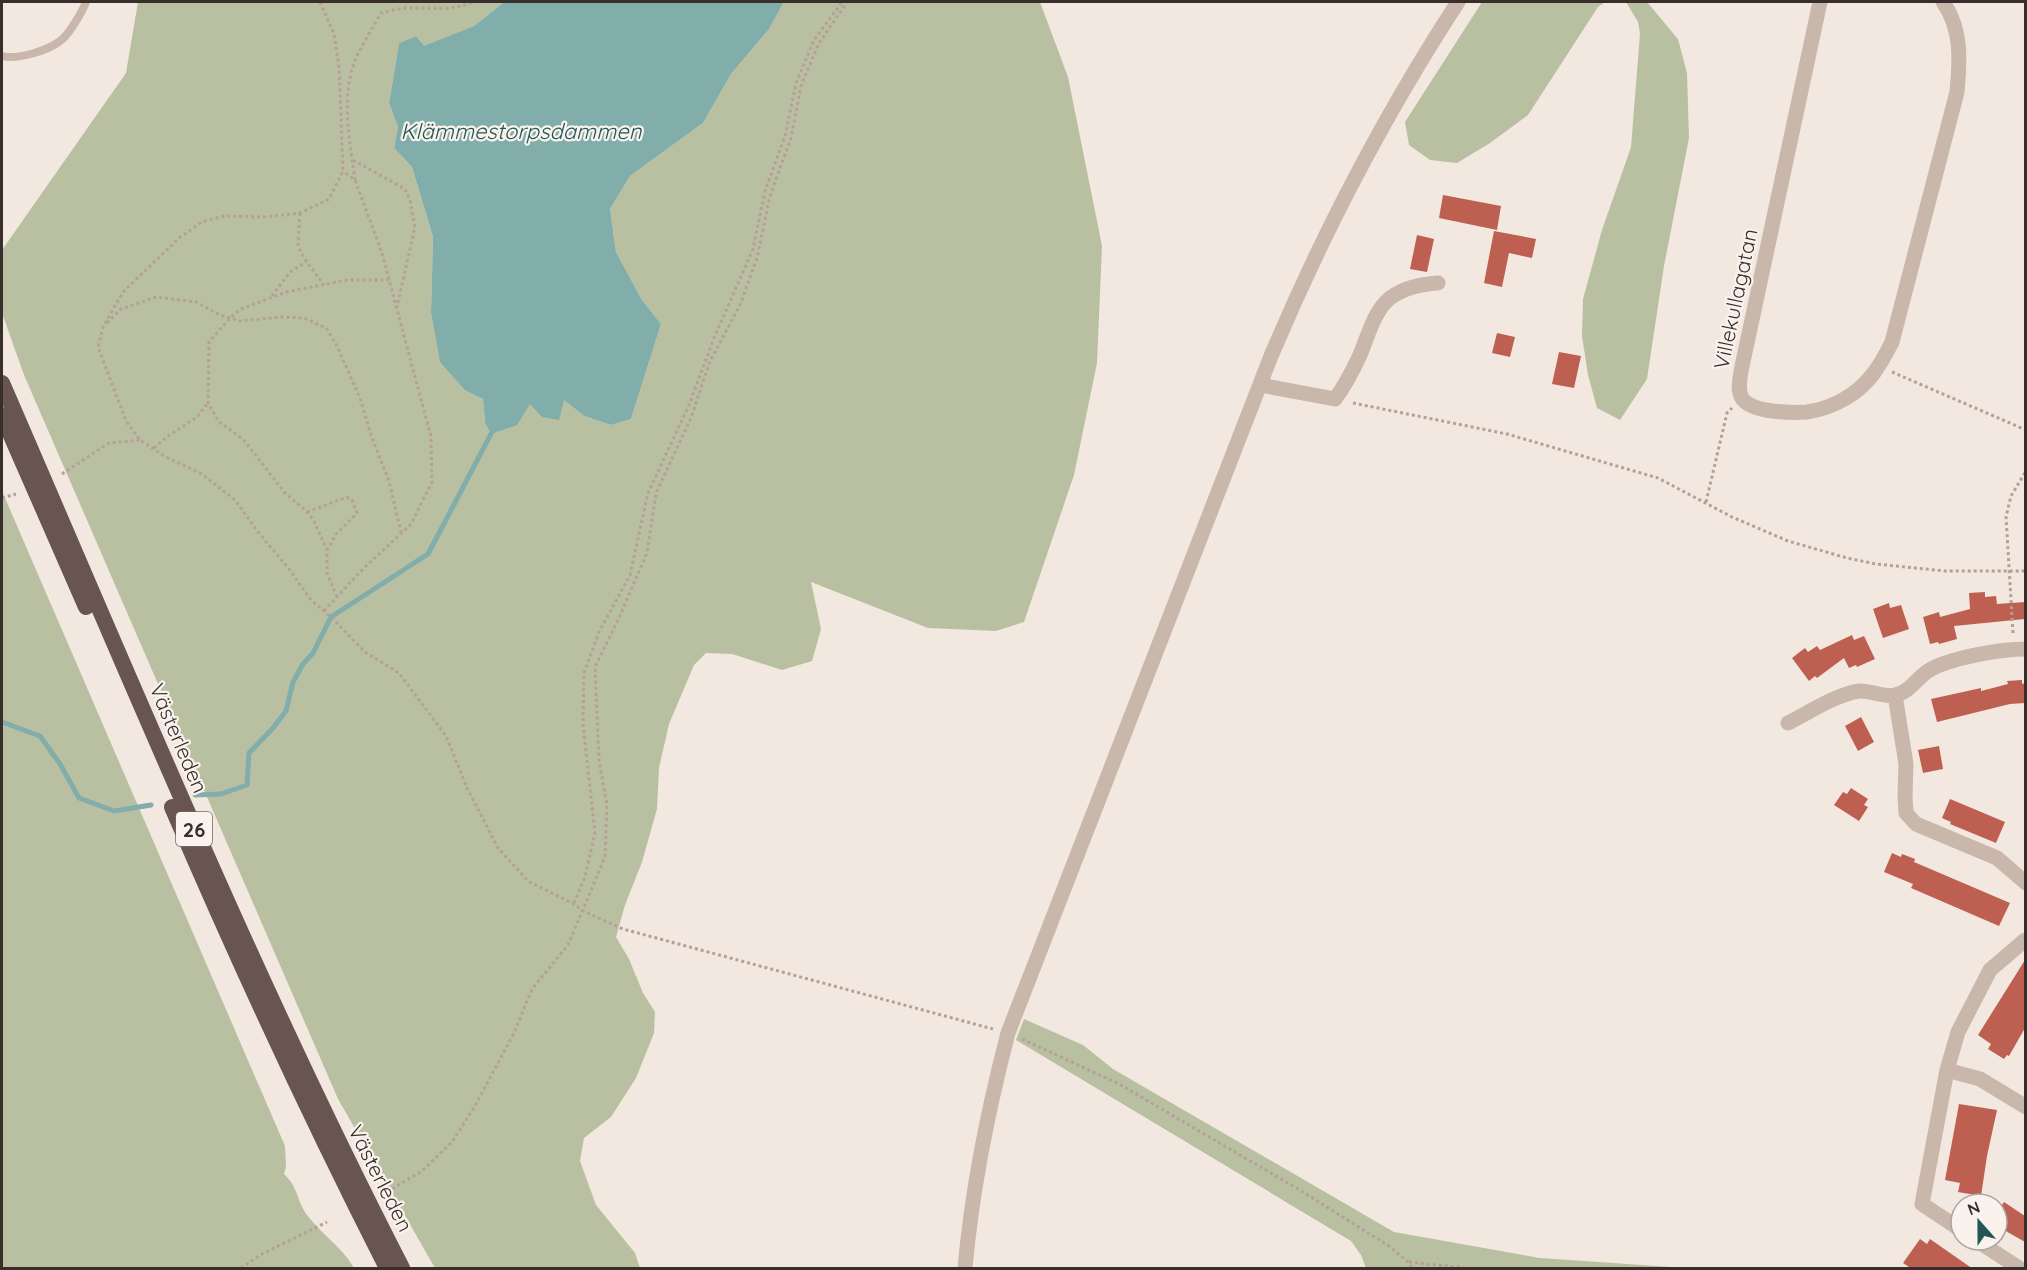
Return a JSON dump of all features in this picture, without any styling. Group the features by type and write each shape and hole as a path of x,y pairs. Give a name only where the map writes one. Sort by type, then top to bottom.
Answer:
{"highway":[{"name":"Västerleden","path":"2,383 213,872 321,1107 402,1269"},
{"name":"Västerleden","path":"2,416 257,1000 387,1269"}],"street":[{"path":"965,1269 969,1228 992,1096 1008,1033 1260,385 1295,299 1368,152 1416,66 1458,2"},
{"name":"Villekullagatan","path":"1820,2 1739,388 1742,399 1750,406 1781,412 1809,412 1847,398 1867,382 1880,366 1892,342 1957,92 1959,44 1952,18 1943,2"},
{"path":"1260,385 1335,399 1359,357 1374,318 1388,299 1422,284 1438,283"},
{"path":"1788,723 1856,691 1895,695 1908,690 1925,673 1935,667 1952,661 2020,649"},
{"path":"1895,695 1906,764 1906,813 1916,824 1997,858 2025,883"},
{"path":"1949,1222 1922,1204 1947,1070 1958,1032 1990,970 2025,940"},
{"path":"1947,1070 1980,1079 2025,1107"},
{"path":"1994,1252 2019,1269"}],"lane":[{"path":"2,56 12,59 61,41 86,2"}],"path":[{"path":"320,2 334,34 339,67 343,171 329,199 300,213 266,217 224,216 202,222 179,238 123,291 103,327 98,347 126,421 140,440 166,457 202,474 235,500 311,600 365,652 399,674 446,736 467,788 498,848 528,881 574,904 583,911 623,929 1008,1033 1119,1084 1298,1189 1389,1246 1408,1262 1412,1269"},
{"path":"324,611 411,524 432,482 431,437 382,253 356,180 349,129 350,81 356,60 381,13 404,8 439,9 472,2"},
{"path":"574,904 585,877 595,833 583,724 584,673 598,632 630,575 648,493 689,405 714,338 753,249 765,191 785,136 796,83 814,40 842,2"},
{"path":"387,1192 422,1171 452,1142 475,1106 514,1033 532,989 568,945 605,857 608,805 599,761 595,667 647,553 656,493 691,418 710,361 740,305 757,258 771,196 791,138 801,86 818,45 848,2"},
{"path":"340,131 349,129"},
{"path":"353,160 405,189 410,200 415,227 397,310"},
{"path":"343,171 356,180"},
{"path":"300,213 298,246 306,262 324,285"},
{"path":"272,298 290,272 306,262"},
{"path":"337,597 327,573 327,550 313,519 285,493 243,439 219,422 208,403 209,342 241,309 286,292 347,280 389,280"},
{"path":"103,327 121,309 156,297 196,302 240,321 282,317 304,318 326,328 336,344 360,398 389,482 401,533"},
{"path":"1880,366 2025,430"},
{"path":"1335,399 1507,434 1658,478 1732,516 1788,541 1847,558 1876,564 1945,571 2025,572"},
{"path":"1706,503 1727,413 1742,399"},
{"path":"154,448 197,417 208,403"},
{"path":"62,474 108,443 140,440"},
{"path":"2020,649 2009,570 2006,517 2011,496 2025,471"},
{"path":"2,498 16,494"},
{"path":"307,512 347,497 352,500 357,513 336,534 327,550"},
{"path":"241,1269 262,1254 327,1222"},
{"path":"1408,1262 1466,1269"}],"green space":[{"path":"138,2 509,2 503,3 474,26 424,47 416,36 399,43 389,103 398,127 394,148 412,167 433,237 431,313 440,361 465,389 483,399 485,422 530,404 564,400 584,416 611,425 631,419 661,324 642,300 616,252 610,209 630,176 703,123 731,74 769,29 784,2 1040,2 1068,77 1102,246 1097,363 1074,475 1024,622 996,631 928,628 811,582 821,629 812,661 782,670 732,654 706,653 694,665 669,724 659,768 657,809 642,862 625,905 616,937 629,959 643,993 655,1012 654,1033 636,1078 611,1117 584,1138 580,1161 596,1205 635,1253 640,1268 435,1268 338,1099 24,375 2,313 2,250 126,73"},
{"path":"1482,2 1605,2 1598,7 1528,115 1490,143 1457,163 1430,160 1409,145 1405,122"},
{"path":"1626,2 1647,2 1678,39 1687,73 1689,138 1664,266 1647,379 1620,420 1597,408 1588,375 1582,336 1583,299 1602,230 1631,147 1640,34 1638,22"},
{"path":"2,491 285,1146 284,1174 292,1184 307,1215 344,1254 354,1268 2,1268"},
{"path":"1024,1019 1083,1045 1113,1069 1394,1232 1540,1258 1686,1268 1366,1268 1361,1255 1351,1241 1016,1040"}],"water":[{"name":"Klämmestorpsdammen","path":"784,2 769,29 731,74 703,123 630,176 610,209 616,252 642,300 661,324 631,419 611,425 584,416 564,400 559,420 542,417 530,404 517,425 491,434 485,422 483,399 465,390 440,362 431,313 433,237 412,167 394,148 398,127 389,103 399,43 416,36 424,46 474,26 503,3"}],"building":[{"path":"1443,195 1501,206 1497,230 1439,218"},
{"path":"1494,231 1536,239 1532,258 1509,253 1502,287 1484,283"},
{"path":"1417,235 1434,239 1427,272 1410,269"},
{"path":"1497,333 1515,337 1510,357 1492,353"},
{"path":"1559,352 1581,356 1574,388 1552,384"},
{"path":"1985,592 1985,597 1996,596 1997,604 2025,602 2025,619 1954,626 1957,639 1930,644 1923,617 1939,612 1940,617 1970,609 1969,593"},
{"path":"1889,603 1890,608 1901,605 1909,629 1883,638 1873,609"},
{"path":"1852,635 1854,640 1864,636 1875,659 1849,668 1844,658 1817,678 1815,676 1809,681 1792,658 1805,648 1808,652 1817,646 1820,650"},
{"path":"2022,680 2022,684 2025,683 2025,703 2010,704 1937,722 1931,699 1981,688 1981,691 2008,684 2007,681"},
{"path":"1861,717 1874,742 1858,751 1845,726"},
{"path":"1939,746 1943,769 1923,773 1918,750"},
{"path":"1851,788 1868,799 1864,805 1868,807 1859,821 1834,805 1843,792 1847,794"},
{"path":"1950,799 2005,822 1996,843 1950,824 1951,822 1942,818"},
{"path":"1892,853 1915,859 1914,862 2010,903 1999,926 1911,888 1913,884 1884,872"},
{"path":"2025,960 2025,1028 2009,1056 2007,1055 2004,1059 1988,1049 1991,1044 1978,1035"},
{"path":"1959,1104 1997,1110 1982,1192 1958,1192 1960,1183 1945,1180"},
{"path":"2009,1205 2025,1216 2025,1242 2009,1233"},
{"path":"1920,1239 1927,1244 1930,1239 1973,1269 1912,1269 1903,1263"}],"waterway":[{"path":"195,795 221,794 247,785 249,753 286,711 293,682 303,664 313,653 331,617 428,554 491,434"},
{"path":"2,722 40,736 60,764 79,798 114,811 151,805"}]}
